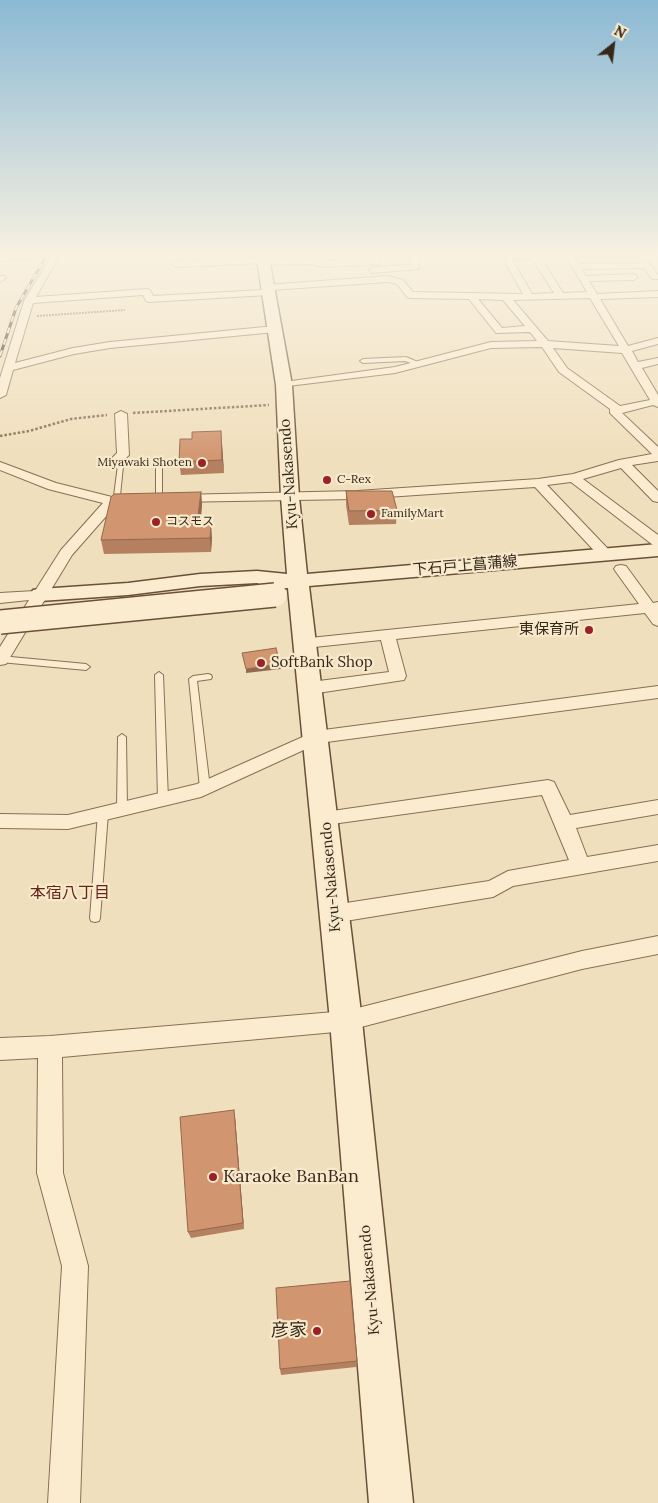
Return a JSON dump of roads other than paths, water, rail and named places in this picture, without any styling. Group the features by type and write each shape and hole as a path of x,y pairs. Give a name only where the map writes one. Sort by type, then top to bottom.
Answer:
{"main road":[{"name":"Kyu-Nakasendo","path":"274,323 284,395 290,497 289,591 305,643 316,737 333,914 346,1021 392,1503"},
{"name":"下石戸上菖蒲線","path":"289,591 605,554 658,550"},
{"name":"下石戸上菖蒲線","path":"289,591 658,566"},
{"path":"40,595 128,589 200,580 257,577 289,591"},
{"path":"0,609 289,591"},
{"path":"0,622 289,591"},
{"path":"10,630 289,591"}],"street":[{"path":"0,395 22,323"},
{"path":"493,323 499,331 533,329"},
{"path":"528,323 563,370 618,410"},
{"path":"610,323 657,402 614,411 658,455"},
{"path":"8,368 73,351 110,345 275,329"},
{"path":"284,395 490,345 545,344 625,350 658,341"},
{"path":"634,366 658,361"},
{"path":"120,466 119,457 123,455 121,414"},
{"path":"0,466 52,486 112,501 357,495 538,484 574,478 658,455"},
{"path":"624,463 658,498"},
{"path":"574,478 658,542"},
{"path":"538,484 605,554"},
{"path":"0,659 10,630 40,595 66,554 112,501"},
{"path":"621,569 653,608 658,621"},
{"path":"0,598 40,595"},
{"path":"305,643 653,608"},
{"path":"310,688 398,676 387,635"},
{"path":"0,821 68,822 205,788 316,737 658,692"},
{"path":"325,818 548,787 581,867"},
{"path":"564,823 658,807"},
{"path":"333,914 493,889 508,879 658,853"},
{"path":"0,1049 50,1047 346,1021 582,960 658,945"},
{"path":"50,1047 50,1173 75,1266 64,1503"}],"lane":[{"path":"363,361 406,359 417,363"},
{"path":"112,501 117,496 120,466"},
{"path":"158,466 159,499"},
{"path":"0,659 86,667"},
{"path":"158,675 163,799"},
{"path":"205,788 193,679 208,677"},
{"path":"122,737 122,809"},
{"path":"95,918 104,813"}],"railway":[{"path":"0,356 11,323"}],"place":[{"name":"Miyawaki Shoten","path":"202,463"},
{"name":"C-Rex","path":"327,480"},
{"name":"FamilyMart","path":"371,514"},
{"name":"コスモス","path":"156,522"},
{"name":"東保育所","path":"589,630"},
{"name":"SoftBank Shop","path":"261,663"},
{"name":"Karaoke BanBan","path":"213,1177"},
{"name":"彦家","path":"317,1331"}],"district":[{"name":"本宿八丁目","path":"70,893"}]}
